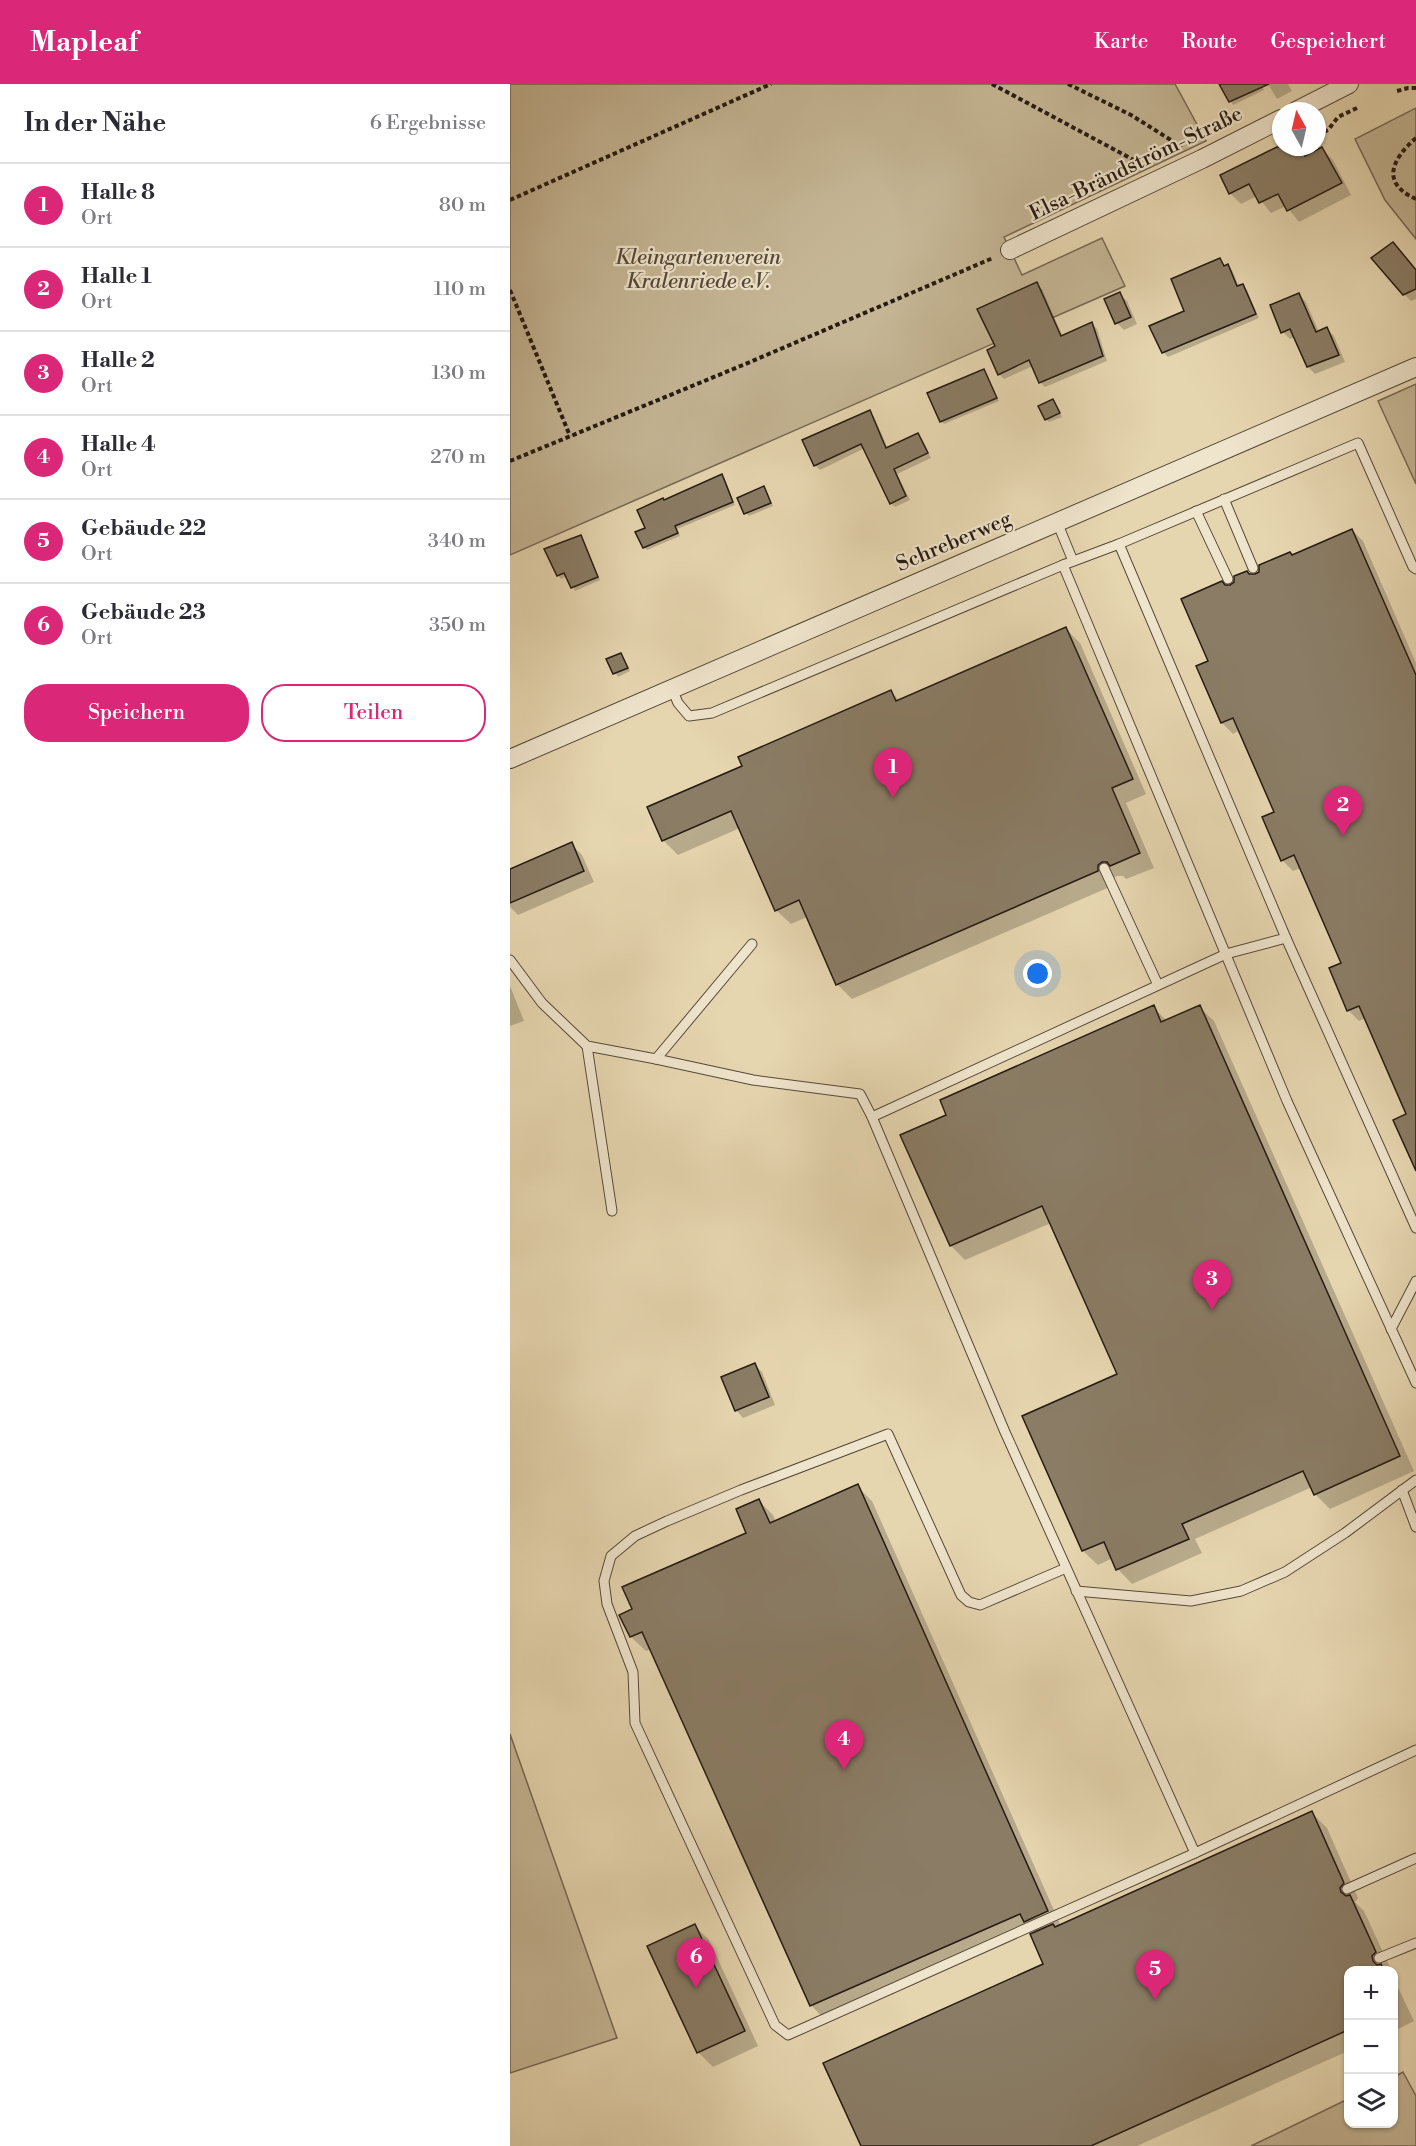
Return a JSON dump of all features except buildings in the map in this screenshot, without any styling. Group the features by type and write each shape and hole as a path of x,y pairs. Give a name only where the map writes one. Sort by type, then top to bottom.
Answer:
{"street":[{"path":"1314,102 1349,84"},
{"name":"Elsa-Brändström-Straße","path":"1010,250 1272,124"},
{"name":"Schreberweg","path":"510,759 1416,367"}],"lane":[{"path":"672,689 678,703 689,716 712,713 1358,443 1413,567 1416,569"},
{"path":"1224,500 1253,568"},
{"path":"1196,511 1228,579"},
{"path":"1057,522 1073,561"},
{"path":"1119,544 1286,938 1416,1228"},
{"path":"1063,565 1287,1101 1416,1383"},
{"path":"1104,868 1158,985"},
{"path":"872,1117 1226,954 1286,938"},
{"path":"656,1059 752,944"},
{"path":"510,960 542,1003 587,1046 753,1080 860,1094 872,1117 1005,1432 1195,1853"},
{"path":"587,1046 612,1210"},
{"path":"1391,1329 1416,1281"},
{"path":"1066,1568 980,1605 969,1602 961,1595 888,1434 741,1490 635,1536 611,1556 604,1581 607,1604 633,1672 635,1723 775,2025 788,2035 1195,1853 1416,1750"},
{"path":"1076,1591 1191,1601 1240,1591 1285,1572 1345,1533 1416,1480"},
{"path":"1402,1490 1416,1527"},
{"path":"1347,1889 1416,1858"},
{"path":"1379,1958 1416,1942"}],"path":[{"path":"510,200 771,84"},
{"path":"992,84 1148,168"},
{"path":"1068,84 1131,115 1202,159"},
{"path":"1397,92 1416,88"},
{"path":"1326,131 1338,117 1358,108"},
{"path":"1416,138 1402,150 1394,163 1394,179 1402,193 1416,199"},
{"path":"510,461 743,365 1010,250"},
{"path":"510,290 570,436"}],"green space":[{"name":"Kleingartenverein Kralenriede e.V.","path":"510,84 1175,84 1206,141 1004,237 1022,275 1102,238 1125,286 510,555"},
{"path":"1416,108 1416,239 1385,200 1355,139"},
{"path":"1416,384 1416,484 1378,401"},
{"path":"510,1734 617,2038 510,2073"},
{"path":"1403,2072 1416,2096 1416,2146 1251,2146 1344,2101 1344,2128 1398,2128 1398,2075"}],"place":[{"name":"Halle 8","path":"893,798"},
{"name":"Halle 1","path":"1343,836"},
{"name":"Halle 2","path":"1212,1310"},
{"name":"Halle 4","path":"844,1770"},
{"name":"Gebäude 23","path":"696,1988"},
{"name":"Gebäude 22","path":"1155,2000"}]}
